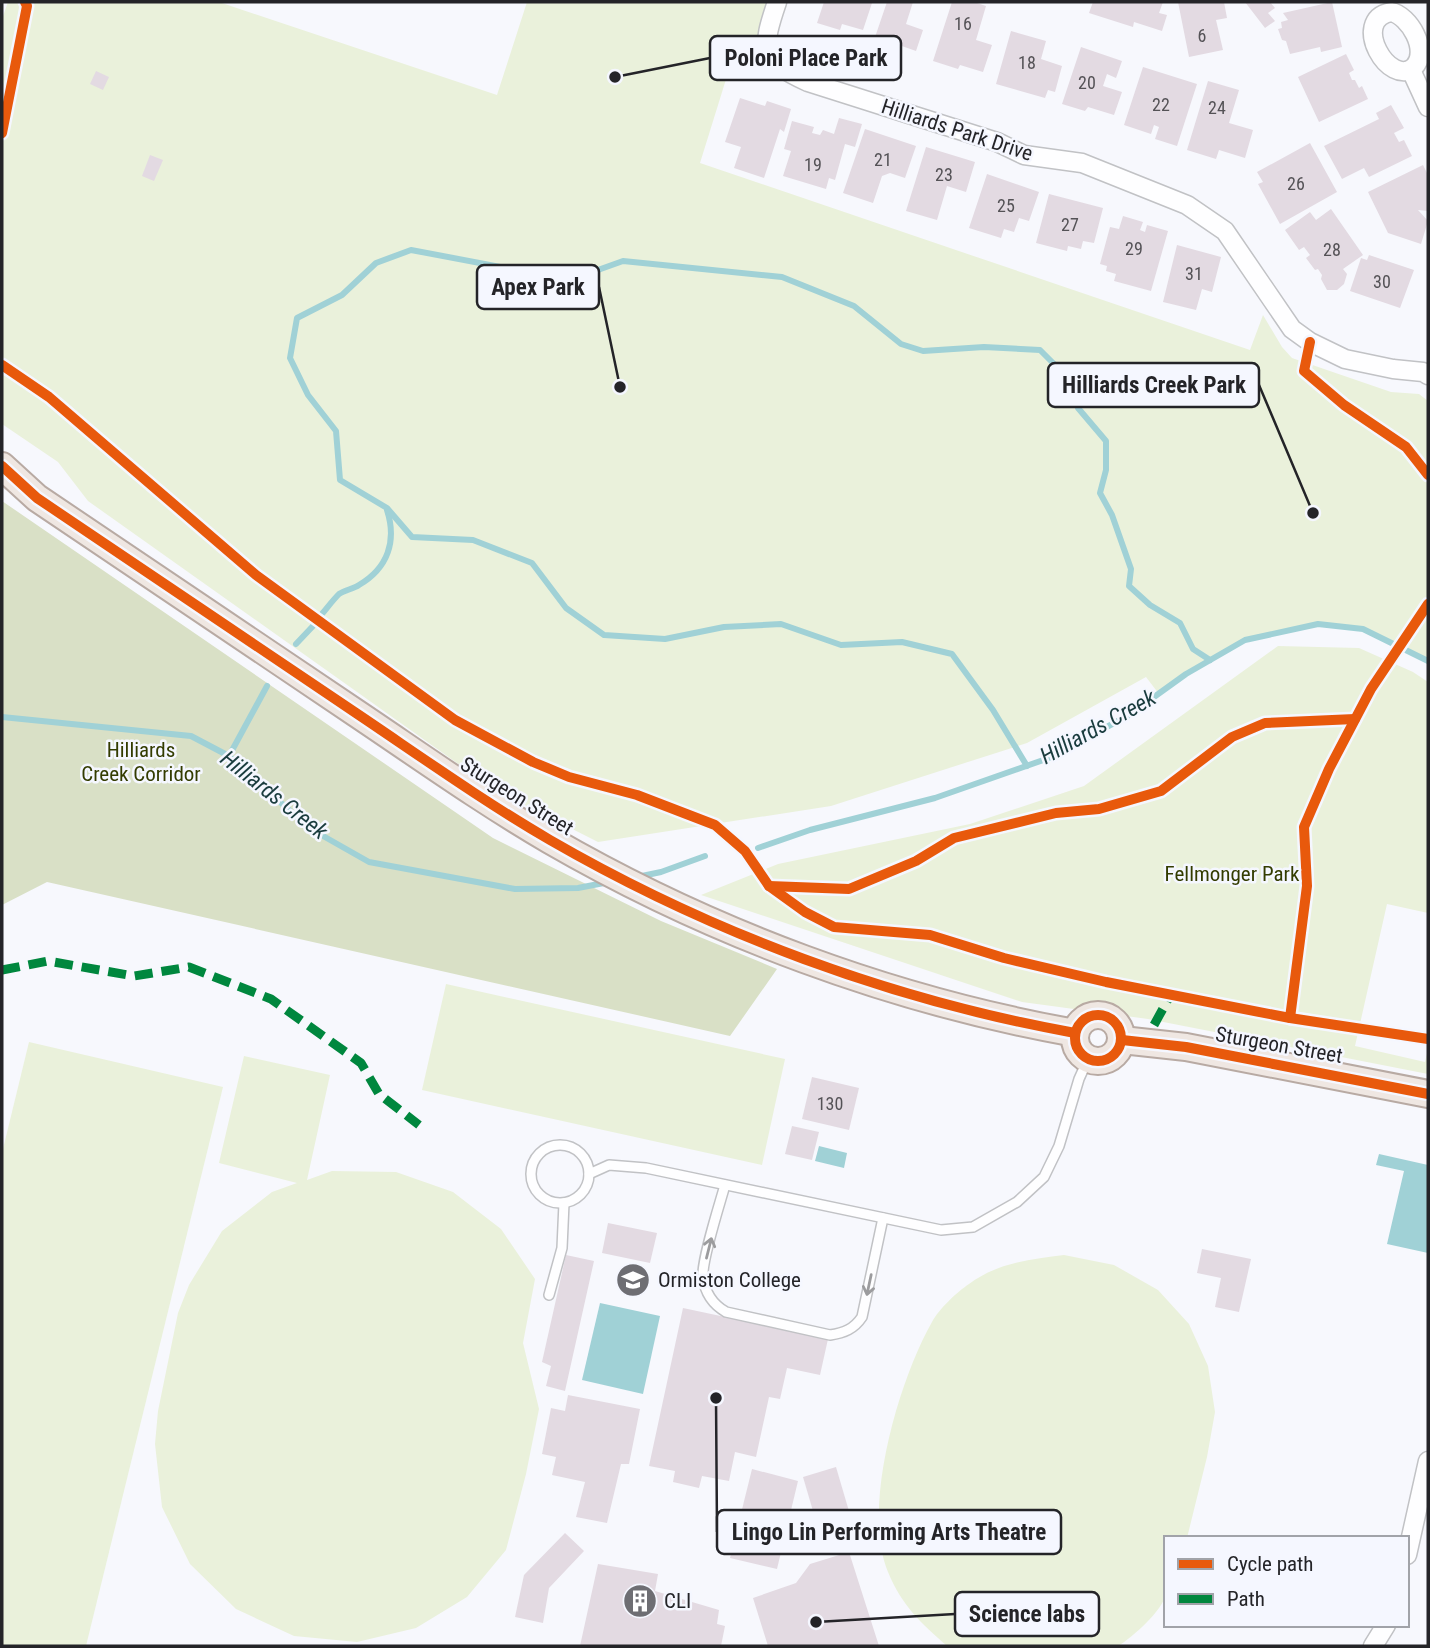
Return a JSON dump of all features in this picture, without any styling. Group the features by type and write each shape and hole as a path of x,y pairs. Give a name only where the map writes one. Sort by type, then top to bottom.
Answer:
{"main road":[{"name":"Sturgeon Street","path":"2,466 37,498 486,802 551,841 680,907 754,940 904,992 975,1012 1075,1033"},
{"path":"1098,1015 1113,1020 1121,1032 1122,1040 1120,1048 1110,1059 1088,1059 1077,1048 1075,1033 1083,1020 1098,1015"},
{"name":"Sturgeon Street","path":"1122,1040 1186,1047 1428,1094"}],"street":[{"name":"Hilliards Park Drive","path":"777,2 765,39 772,59 782,70 808,82 997,142 1024,155 1082,163 1187,205 1225,230 1292,329 1345,359 1393,369 1426,367"},
{"path":"1411,70 1428,107"},
{"path":"1409,1546 1428,1461"},
{"path":"1373,1646 1385,1627"}],"lane":[{"path":"589,1174 609,1165 646,1168 941,1230 973,1227 1017,1202 1044,1177 1059,1146 1079,1079 1088,1059"},
{"path":"555,1145 575,1149 588,1164 589,1174 582,1194 564,1203 554,1203 537,1192 530,1173 532,1163 538,1155 555,1145"},
{"path":"725,1185 702,1274 707,1293 716,1306 726,1312 830,1335 844,1333 862,1317 883,1218"},
{"path":"549,1295 562,1248 564,1203"}],"green space":[{"path":"8,2 219,2 497,95 527,2 768,2 754,47 732,60 700,163 1250,350 1263,315 1282,347 1292,358 1391,392 1419,394 1428,401 1428,661 1363,629 1318,624 1245,640 1186,674 1159,694 1146,677 1027,743 831,806 598,842 495,790 88,501 58,462 2,424 2,19"},
{"name":"Hilliards Creek Corridor","path":"2,501 493,838 661,921 777,969 730,1036 47,882 2,905"},
{"name":"Fellmonger Park","path":"1278,646 1359,648 1413,672 1428,682 1428,913 1387,904 1355,1046 1425,1062 1428,1049 1428,1074 1148,1019 1022,1002 701,895 778,864 970,824 1084,786"},
{"path":"446,984 785,1059 762,1165 422,1090"},
{"path":"29,1042 223,1087 86,1646 2,1646 2,1153"},
{"path":"244,1056 330,1075 307,1180 332,1171 396,1172 453,1192 501,1229 535,1279 523,1343 539,1409 526,1474 506,1550 467,1597 416,1628 357,1642 294,1636 236,1609 190,1564 162,1507 155,1444 158,1411 178,1313 189,1285 222,1231 272,1192 297,1183 219,1163"},
{"path":"1064,1255 1114,1265 1158,1290 1189,1324 1208,1366 1215,1412 1187,1536 1164,1536 1164,1600 1146,1623 1118,1646 947,1646 899,1595 888,1572 881,1545 881,1480 896,1410 907,1377 932,1322 964,1287 991,1271 1027,1260"}],"water":[{"path":"819,1146 847,1153 844,1168 815,1161"},
{"path":"1379,1154 1428,1165 1428,1253 1387,1244 1404,1171 1376,1165"},
{"path":"600,1303 660,1316 643,1394 582,1380"}],"building":[{"path":"824,2 872,3 863,30 842,24 840,30 817,23"},
{"path":"887,2 913,2 906,24 923,30 916,51 896,44 894,50 873,43"},
{"path":"952,2 974,2 986,6 976,40 992,45 983,72 960,65 958,69 933,61"},
{"path":"1093,2 1163,2 1159,13 1167,15 1162,31 1134,22 1133,27 1089,13"},
{"path":"1178,2 1224,2 1227,18 1216,20 1223,50 1189,57"},
{"path":"1245,2 1270,2 1275,8 1268,13 1275,21 1265,28"},
{"path":"1332,2 1342,47 1321,52 1320,47 1290,54 1278,29 1282,28 1281,22 1288,20 1283,13"},
{"path":"1011,31 1046,41 1041,59 1062,66 1055,92 1048,90 1045,98 996,84"},
{"path":"1081,47 1122,61 1116,78 1107,74 1103,86 1122,92 1114,115 1088,107 1085,111 1062,104"},
{"path":"1346,54 1354,70 1349,73 1352,80 1355,80 1359,88 1362,86 1368,99 1319,122 1298,77"},
{"path":"1143,67 1197,84 1177,146 1155,139 1159,127 1154,125 1151,134 1124,125"},
{"path":"96,71 109,77 103,90 90,84"},
{"path":"1208,81 1239,90 1229,123 1253,130 1245,158 1219,150 1216,159 1187,150"},
{"path":"740,98 765,106 767,101 791,109 784,132 780,129 764,178 734,168 741,147 725,142"},
{"path":"1391,105 1404,128 1394,133 1399,142 1404,140 1412,156 1369,177 1364,168 1342,179 1324,146 1379,119 1376,113"},
{"path":"839,118 862,124 855,147 845,144 835,180 829,178 826,189 783,176 791,151 784,149 792,121 814,127 812,133 820,135 823,130 834,134"},
{"path":"865,129 916,146 905,178 890,173 882,176 873,203 843,193"},
{"path":"1310,143 1337,192 1280,224 1258,184 1263,182 1257,172"},
{"path":"926,147 975,162 966,192 947,186 937,220 906,211"},
{"path":"150,155 163,160 154,181 142,176"},
{"path":"1423,165 1428,175 1428,211 1418,210 1428,221 1421,244 1388,233 1368,192"},
{"path":"987,174 1039,192 1029,221 1019,218 1014,232 1004,229 1001,238 969,228"},
{"path":"1049,194 1103,208 1094,243 1083,241 1081,249 1068,246 1067,251 1036,243"},
{"path":"1331,209 1363,255 1343,269 1347,274 1344,284 1337,290 1327,290 1321,279 1322,275 1306,258 1310,255 1304,247 1299,250 1285,230 1310,212 1316,220"},
{"path":"1123,216 1143,222 1140,230 1145,232 1147,225 1168,231 1151,291 1114,281 1116,274 1106,271 1107,266 1100,264 1110,227 1119,229"},
{"path":"1177,245 1221,257 1212,292 1202,289 1196,310 1163,302"},
{"path":"1369,255 1414,270 1400,308 1350,291 1361,258 1367,260"},
{"path":"812,1077 859,1088 849,1130 802,1119"},
{"path":"792,1126 819,1132 812,1160 785,1154"},
{"path":"608,1223 657,1233 650,1263 602,1253"},
{"path":"1202,1249 1251,1259 1239,1312 1215,1307 1221,1278 1197,1273"},
{"path":"566,1255 594,1261 565,1391 546,1386 551,1366 542,1362"},
{"path":"683,1308 828,1339 820,1375 787,1368 780,1399 769,1397 756,1457 735,1452 729,1481 702,1476 699,1488 673,1482 675,1471 649,1466"},
{"path":"568,1395 640,1409 629,1464 621,1464 607,1523 576,1517 585,1482 552,1475 556,1457 542,1454 551,1408 565,1411"},
{"path":"836,1467 851,1518 818,1528 803,1477"},
{"path":"752,1469 798,1481 777,1569 730,1558"},
{"path":"565,1533 584,1551 549,1588 543,1623 515,1617 524,1575"},
{"path":"849,1552 879,1646 768,1646 753,1598 796,1583 810,1564"},
{"name":"CLI","path":"598,1564 658,1574 655,1591 719,1610 717,1624 725,1626 721,1646 580,1646"}],"waterway":[{"path":"1027,766 993,710 952,654 902,642 841,645 781,624 724,627 665,639 604,635 566,608 532,563 473,540 412,537 387,508 340,480 336,431 308,395 290,358 297,318 342,295 376,263 411,250 570,280 623,261 782,277 854,306 901,344 923,351 984,347 1040,350 1067,377 1078,408 1106,441 1106,470 1100,493 1112,515 1131,569 1129,586 1150,605 1180,623 1193,649 1210,660"},
{"path":"321,615 339,594 369,578 383,562 388,553 391,532 387,510"},
{"name":"Hilliards Creek","path":"758,848 810,830 935,798 1049,758 1129,715 1186,674 1245,640 1318,624 1363,629 1428,661"},
{"path":"296,644 313,626"},
{"path":"229,756 267,686"},
{"name":"Hilliards Creek","path":"2,717 191,736 229,756 309,828 369,862 515,889 578,888 609,882"},
{"name":"Hilliards Creek","path":"637,877 661,872 705,856"}],"marked path":[{"path":"2,970 48,961 134,976 189,967 271,999 361,1063 379,1094 419,1125"},
{"path":"1154,1025 1171,994"}],"cycle path":[{"path":"2,133 27,6 25,2"},
{"path":"1310,342 1304,371 1344,405 1406,447 1428,475"},
{"path":"2,365 49,397 256,575 455,720 533,762 569,777 637,795 715,825 745,851 769,886 805,912 834,927 930,935 1004,958 1106,982 1290,1018 1428,1039"},
{"path":"2,466 37,498 452,778 525,825 611,874 738,933 870,982 1006,1019 1075,1033"},
{"path":"1290,1018 1307,886 1304,827 1329,769 1371,689 1428,604"},
{"path":"769,886 849,889 916,861 954,838 1056,813 1099,809 1161,791 1232,737 1265,723 1355,719"},
{"path":"1098,1015 1114,1022 1121,1038 1114,1054 1098,1061 1082,1054 1075,1038 1082,1022 1098,1015"},
{"path":"1122,1040 1186,1047 1428,1094"}],"place":[{"name":"Poloni Place Park","path":"615,77"},
{"name":"Apex Park","path":"620,387"},
{"name":"Hilliards Creek Park","path":"1313,513"},
{"name":"Ormiston College","path":"633,1280"},
{"name":"Lingo Lin Performing Arts Theatre","path":"716,1398"},
{"name":"CLI","path":"640,1601"},
{"name":"Science labs","path":"816,1622"}]}
